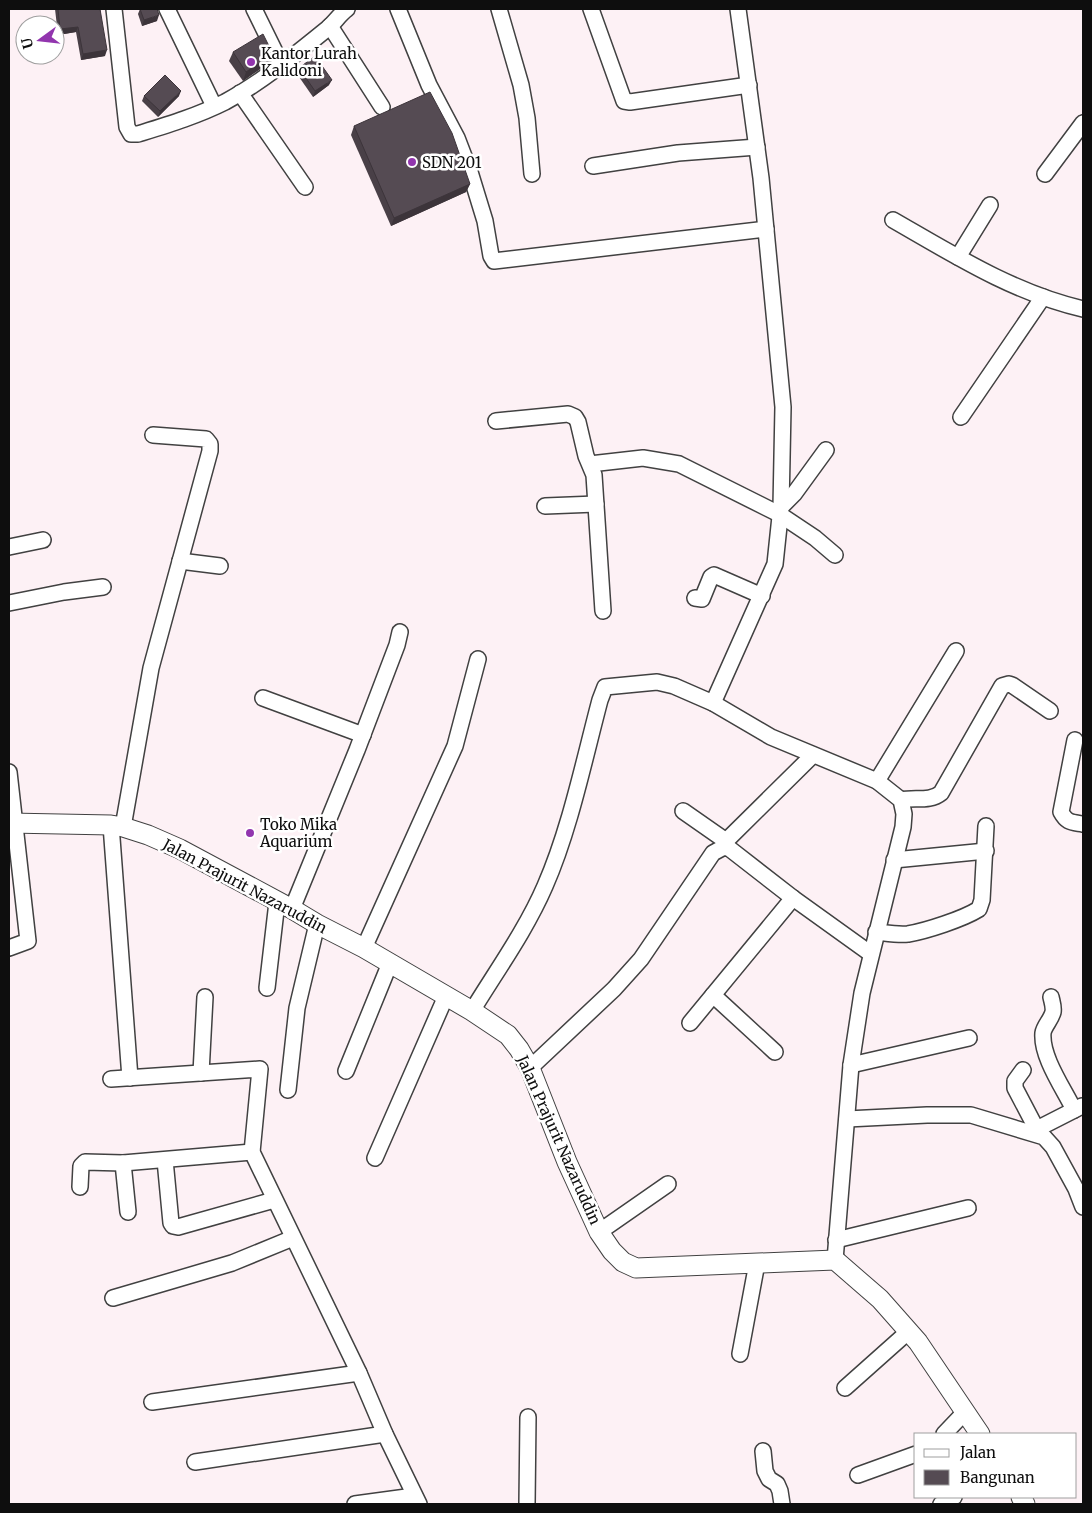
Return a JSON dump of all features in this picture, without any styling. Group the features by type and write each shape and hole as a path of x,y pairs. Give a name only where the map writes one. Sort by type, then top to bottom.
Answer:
{"street":[{"path":"114,9 126,127 131,134 138,134 188,118 240,93 330,26 346,9"},
{"path":"167,9 214,106"},
{"path":"254,9 281,64"},
{"path":"398,9 429,85 457,138 470,172 485,221 491,256 494,261 766,229"},
{"path":"499,9 521,85 527,118 532,174"},
{"path":"590,9 624,101 630,102 749,85"},
{"path":"713,703 775,564 780,511 782,407 757,147 738,9"},
{"path":"330,26 382,107"},
{"path":"240,93 304,187"},
{"path":"1045,174 1083,123"},
{"path":"592,166 678,153 757,147"},
{"path":"958,257 990,205"},
{"path":"892,220 1008,284 1083,309"},
{"path":"961,417 1044,297"},
{"path":"496,421 568,414 575,417 578,422 594,475 603,611"},
{"path":"130,1078 117,826 151,668 210,451 210,444 206,439 153,435"},
{"path":"780,511 826,450"},
{"path":"590,464 643,458 679,464 780,511 835,555"},
{"path":"545,506 596,504"},
{"path":"9,547 43,540"},
{"path":"180,560 220,566"},
{"path":"696,598 702,599 711,577 714,575 762,596"},
{"path":"9,603 64,592 103,587"},
{"path":"267,988 285,906 363,735 397,645 400,632"},
{"path":"878,781 956,651"},
{"path":"364,948 455,746 478,659"},
{"path":"472,1011 532,913 546,886 557,856 605,687 657,682 674,686 713,703 771,736 878,781 900,800 904,814 903,827 862,993 851,1065 835,1260 880,1299 909,1331 935,1365 979,1433"},
{"path":"900,800 912,798 931,799 941,793 1002,686 1012,684 1050,711"},
{"path":"263,698 363,735"},
{"path":"1075,740 1061,812 1065,819 1083,824"},
{"path":"530,1068 627,975 641,959 712,853 725,844 813,755"},
{"path":"9,772 12,823 28,941 9,948"},
{"path":"683,811 793,898 871,954"},
{"name":"Jalan Prajurit Nazaruddin","path":"12,823 117,826 148,835 180,849 316,924 364,948 472,1011 508,1035 530,1068 567,1162 599,1232 612,1252 623,1262 636,1268 835,1260"},
{"path":"876,932 907,934 940,925 979,909 982,900 986,826"},
{"path":"894,860 986,851"},
{"path":"690,1023 793,898"},
{"path":"288,1090 297,1008 316,924"},
{"path":"346,1071 390,963"},
{"path":"713,995 775,1052"},
{"path":"375,1158 446,996"},
{"path":"1034,1131 1079,1108 1047,1056 1044,1045 1044,1028 1054,1010 1051,996"},
{"path":"201,1074 205,997"},
{"path":"851,1065 969,1038"},
{"path":"111,1079 260,1070 252,1152 359,1373 417,1500 355,1504"},
{"path":"1023,1070 1015,1081 1015,1088 1034,1131"},
{"path":"847,1119 971,1115 1034,1131 1044,1137 1053,1148 1076,1189 1083,1207"},
{"path":"80,1188 83,1163 123,1163 252,1152"},
{"path":"164,1160 171,1223 173,1226 178,1227 274,1200"},
{"path":"123,1163 128,1212"},
{"path":"599,1232 668,1184"},
{"path":"836,1240 968,1208"},
{"path":"113,1298 232,1263 293,1238"},
{"path":"740,1354 757,1263"},
{"path":"845,1388 909,1331"},
{"path":"152,1402 359,1373"},
{"path":"945,1433 965,1412"},
{"path":"527,1504 528,1417"},
{"path":"195,1462 386,1434"},
{"path":"763,1451 765,1471 769,1479 777,1484 782,1504"},
{"path":"858,1475 914,1455"}],"building":[{"path":"58,9 100,9 107,50 83,54 78,27 65,28 65,15 59,15"},
{"path":"140,9 157,9 159,15 144,20"},
{"path":"263,34 273,54 246,72 233,52"},
{"path":"315,56 332,80 315,91 299,68"},
{"path":"165,75 181,91 160,111 144,96"},
{"name":"SDN 201","path":"430,92 452,133 470,184 394,218 354,126"}],"place":[{"name":"Kantor Lurah Kalidoni","path":"251,62"},
{"name":"SDN 201","path":"412,162"},
{"name":"Toko Mika Aquarium","path":"250,833"}]}
